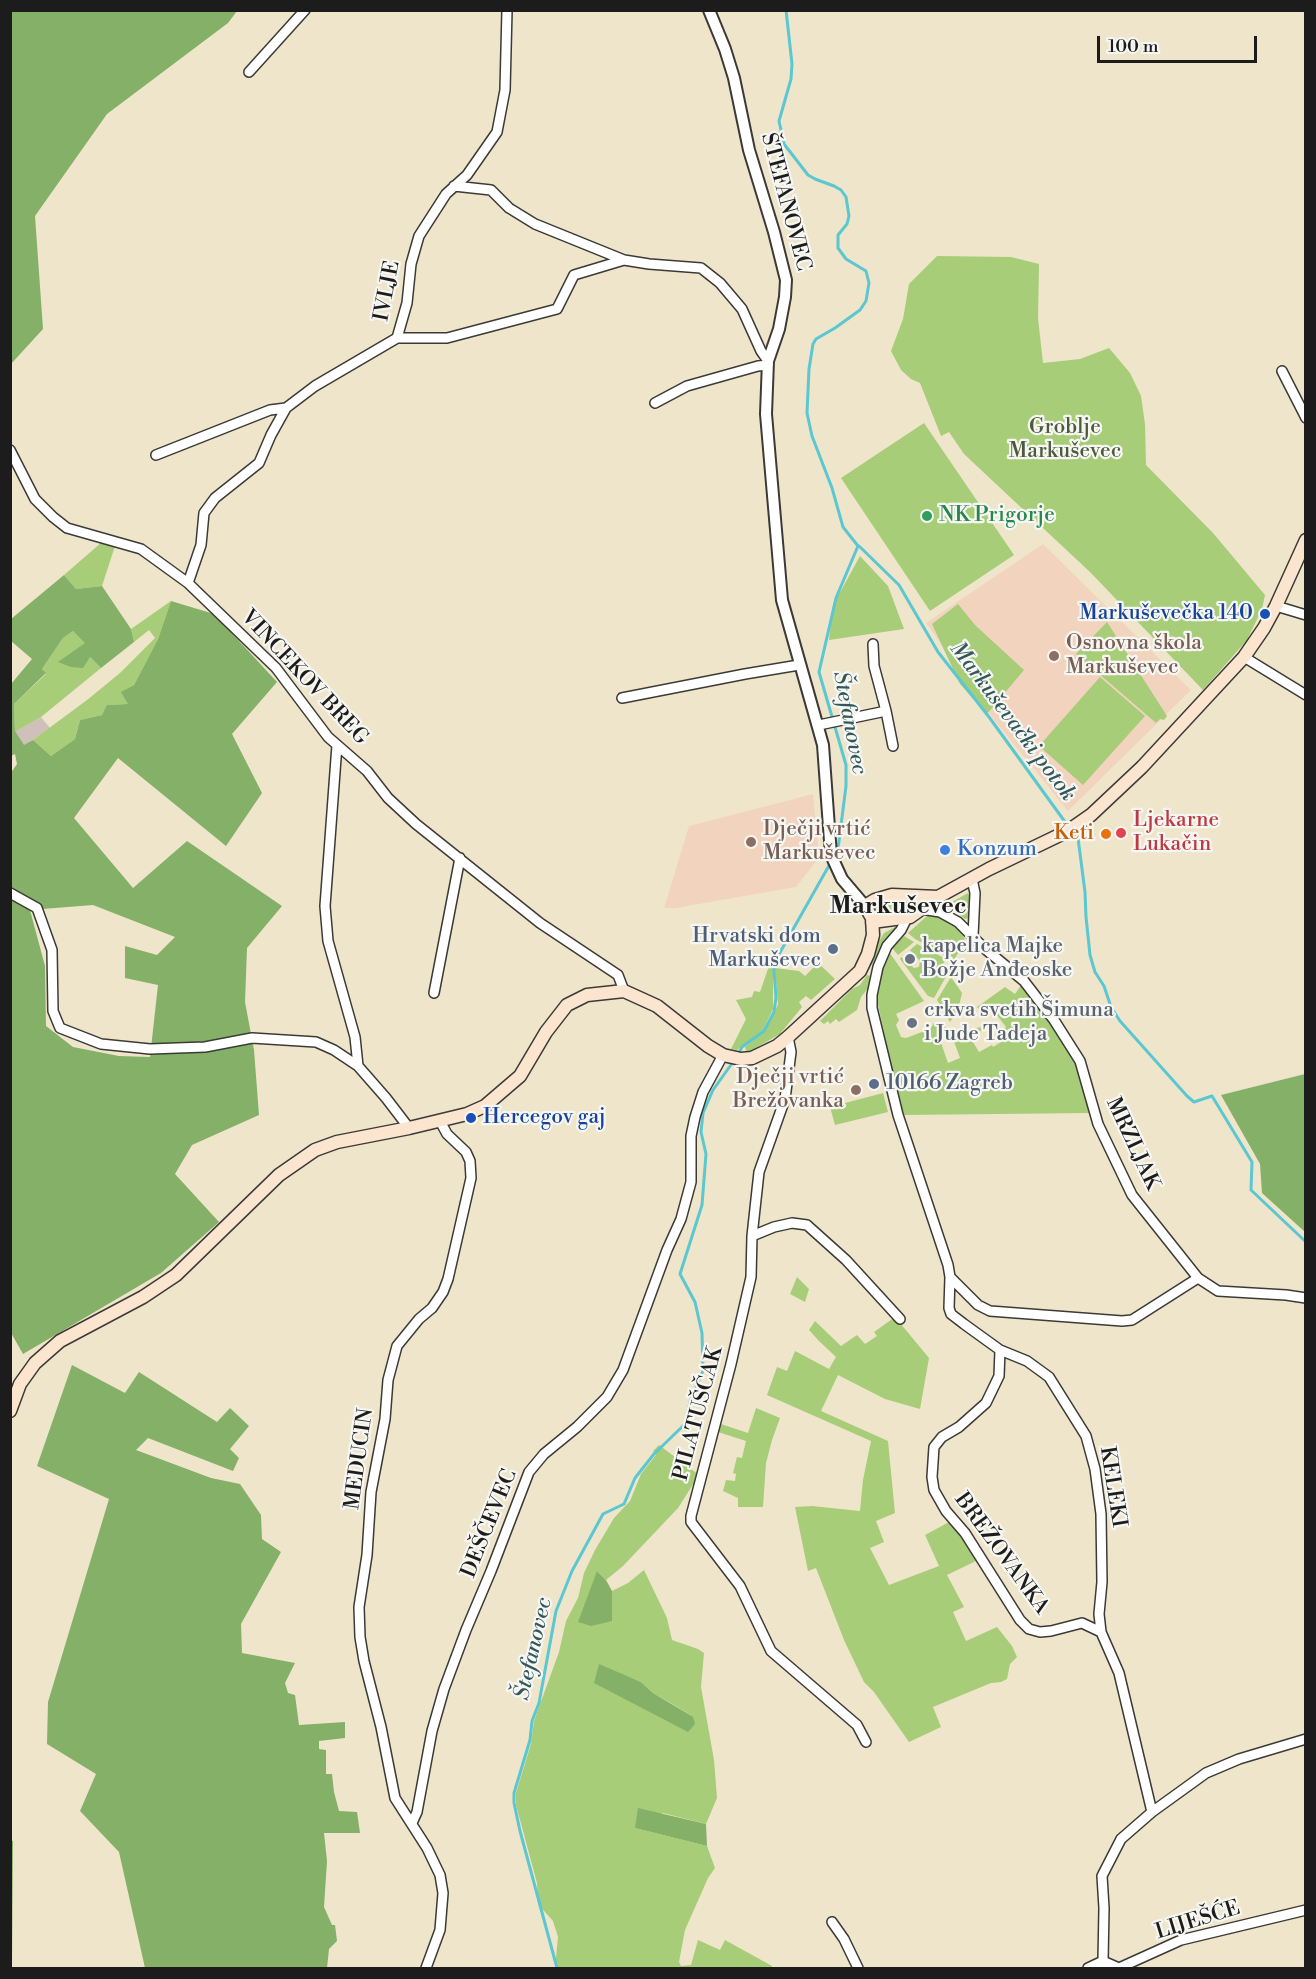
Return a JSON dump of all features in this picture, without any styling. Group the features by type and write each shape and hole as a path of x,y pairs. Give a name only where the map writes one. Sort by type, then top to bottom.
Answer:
{"main road":[{"path":"872,922 914,914 938,897 1072,828 1091,815 1142,767 1244,657 1276,606 1305,540"},
{"path":"10,1411 20,1384 35,1363 60,1341 143,1297 176,1275 279,1175 315,1150 337,1142 440,1121 467,1114 485,1106 520,1076 546,1032 567,1005 587,995 624,991 657,1006 700,1041 732,1058 762,1054 788,1037 860,971 872,945 872,922 865,906 885,897 909,895 938,897"},
{"path":"909,895 914,904 914,914"}],"street":[{"path":"249,72 305,10"},
{"name":"IVLJE","path":"188,583 201,545 204,513 215,498 259,463 286,408 315,386 397,338 407,303 411,264 419,237 446,194 467,175 497,132 505,90 507,10"},
{"name":"ŠTEFANOVEC","path":"709,10 734,78 749,150 780,252 786,280 786,297 768,363 766,414 782,600 799,665 822,724 831,855 836,870 865,906"},
{"path":"454,186 491,190 509,207 535,224 624,260 701,268 720,283 742,309 768,363 687,386 655,403"},
{"path":"397,338 447,338 557,309 574,275 624,260"},
{"path":"1282,371 1305,418"},
{"path":"156,456 270,410 286,408"},
{"name":"VINCEKOV BREG","path":"10,450 35,499 67,528 141,549 188,583 276,668 328,737 367,771 388,798 540,923 618,975 624,991"},
{"path":"1276,606 1305,615"},
{"path":"873,644 874,666 893,746"},
{"path":"1244,657 1305,695"},
{"path":"622,698 799,665"},
{"path":"822,724 886,711"},
{"path":"337,745 325,906 328,941 355,1037 358,1066"},
{"path":"434,993 460,858"},
{"path":"972,879 975,893 973,936"},
{"path":"10,893 37,908 41,918 52,950 53,1011 60,1028 101,1044 150,1049 205,1047 252,1038 316,1042 334,1050 358,1066 409,1128"},
{"name":"MRZLJAK","path":"914,914 933,910 948,915 1024,981 1054,1020 1080,1061 1098,1124 1132,1195 1198,1278 1218,1291 1286,1294 1305,1298"},
{"path":"914,914 887,946 878,967 872,994 872,1008 898,1115 950,1277 949,1308 951,1314 1000,1350"},
{"name":"PILATUŠČAK","path":"788,1037 791,1052 789,1082 759,1172 752,1236 752,1277 692,1508 692,1522 740,1586 771,1650 857,1725 866,1742"},
{"name":"DEŠČEVEC","path":"412,1823 417,1812 432,1731 444,1689 529,1472 544,1454 577,1427 607,1397 623,1370 667,1250 681,1219 692,1182 694,1117 703,1092 732,1058"},
{"name":"MEDUCIN","path":"412,1823 395,1798 381,1727 364,1661 359,1607 367,1555 371,1492 385,1419 388,1380 397,1346 419,1319 432,1308 443,1292 471,1178 470,1161 465,1152 447,1134 440,1121"},
{"path":"752,1236 792,1223 807,1225 846,1260 900,1319"},
{"path":"950,1277 978,1305 990,1311 1122,1321 1132,1320 1198,1278"},
{"name":"BREŽOVANKA","path":"1000,1350 999,1376 986,1403 959,1427 942,1437 934,1447 932,1477 934,1490 946,1511 965,1533 1020,1620 1029,1629 1040,1632 1051,1631 1082,1623 1101,1632"},
{"name":"KELEKI","path":"1000,1350 1027,1361 1049,1377 1086,1437 1097,1479 1101,1514 1102,1582 1099,1614 1101,1632"},
{"path":"1101,1632 1119,1672 1152,1812"},
{"path":"1088,1968 1102,1965 1104,1908 1102,1876 1121,1839 1152,1812 1206,1773 1239,1759 1305,1739"},
{"path":"412,1823 440,1875 443,1893 440,1930 426,1968"},
{"name":"LIJEŠĆE","path":"1102,1965 1119,1968 1182,1940 1305,1910"},
{"path":"832,1922 844,1939 858,1968"}],"shaded area":[{"name":"Osnovna škola Markuševec","path":"1043,544 1191,690 1068,811 995,721 926,623"},
{"path":"41,717 50,728 24,746 15,732"},
{"name":"Dječji vrtić Markuševec","path":"813,794 819,858 796,887 676,908 664,908 689,826"}],"green space":[{"path":"11,10 237,11 228,23 107,114 35,216 43,329 11,364"},
{"name":"Groblje Markuševec","path":"937,256 1011,257 1039,264 1038,318 1043,363 1080,359 1109,348 1130,373 1141,396 1145,424 1146,465 1213,533 1265,595 1262,609 1247,640 1203,690 1091,573 964,454 949,432 941,436 920,383 901,370 891,351 903,319 909,284"},
{"name":"NK Prigorje","path":"924,423 1014,555 930,611 841,478"},
{"path":"102,542 115,546 102,586 76,589 64,575"},
{"path":"860,556 888,586 904,629 829,640 833,605"},
{"path":"64,575 76,589 102,586 131,629 134,642 101,668 90,657 83,668 71,667 58,662 85,643 73,631 63,638 42,669 46,673 14,704 15,731 24,745 33,740 51,756 75,739 80,720 102,715 107,705 128,704 121,692 134,685 158,639 171,601 214,614 277,682 232,734 262,793 226,846 118,758 74,818 133,888 187,841 282,906 247,948 245,1002 254,1050 259,1115 192,1145 175,1174 219,1222 161,1273 23,1354 10,1331 10,774 17,764 15,754 11,756 11,684 32,659 11,641 11,619","holes":["93,905 175,937 157,955 125,946 125,978 158,985 150,1057 119,1056 73,1047 46,1026 45,966 30,910"]},
{"path":"171,601 158,639 134,685 122,692 129,704 108,705 102,715 80,720 75,739 51,756 33,740 120,673 155,638 149,630 134,642 131,629"},
{"path":"958,604 975,625 1024,670 987,714 960,684 932,624"},
{"path":"1107,622 1167,716 1164,720 1160,719 1156,723 1076,654"},
{"path":"73,631 86,643 59,662 90,657 101,668 41,717 15,732 14,704 46,674 42,669 63,638"},
{"path":"1100,677 1145,716 1083,785 1039,746"},
{"path":"968,893 971,899 970,918 965,919 956,912 943,907"},
{"path":"902,902 907,906 907,912 898,914 886,909 888,903"},
{"path":"932,915 956,926 962,932 965,941 954,960 908,933 927,916"},
{"path":"895,927 897,930 877,960 867,969 884,933"},
{"path":"904,936 914,942 898,955 892,948"},
{"path":"917,944 946,959 943,964 949,968 934,998 928,996 900,959 901,957 914,968 919,967 920,961 910,950"},
{"path":"889,952 924,1001 896,1014 899,1020 896,1025 901,1037 906,1038 930,1029 934,1023 941,1023 950,1032 939,1037 948,1063 960,1058 952,1036 980,1027 982,1030 970,1037 979,1052 992,1045 993,1047 1005,1036 1002,1030 1006,1027 996,1014 983,1013 977,1007 1005,987 1015,994 1021,985 1030,994 1078,1067 1090,1113 902,1115 877,1000 880,979"},
{"path":"818,963 835,979 811,1000 806,996 799,1002 802,1007 780,1034 747,1053 745,1047 765,1031 778,1004 775,968 799,971 805,976"},
{"path":"769,966 773,968 773,1009 763,1030 737,1050 731,1049 746,1019 736,1000 752,997 754,991 760,992"},
{"path":"867,975 871,976 869,987 861,997 857,1010 839,1022 836,1019 830,1024 828,1021 824,1024 820,1021 852,989 860,985"},
{"path":"951,977 962,993 958,1010 950,1022 943,1010 950,1008 949,1003 940,1005 937,1000"},
{"path":"1306,1074 1305,1232 1262,1193 1260,1164 1221,1095"},
{"path":"883,1093 888,1112 835,1125 830,1107"},
{"path":"797,1277 809,1289 805,1302 790,1294"},
{"path":"895,1317 929,1358 920,1409 885,1399 838,1375 821,1411 888,1441 895,1513 876,1521 884,1542 870,1548 889,1585 939,1566 925,1535 951,1521 978,1560 947,1575 964,1607 953,1612 966,1641 997,1627 1012,1646 1017,1657 1010,1664 1007,1679 991,1683 933,1707 941,1727 909,1742 874,1692 864,1682 844,1640 816,1568 808,1571 795,1507 812,1506 860,1511 863,1480 871,1441 767,1395 777,1367 787,1371 795,1351 829,1369 836,1357 809,1330 815,1321 841,1346 857,1335 865,1344 877,1336 874,1332"},
{"path":"72,1365 125,1393 139,1372 217,1422 230,1408 249,1426 230,1449 239,1458 233,1471 148,1438 136,1450 211,1478 240,1484 261,1515 262,1539 281,1552 241,1624 242,1653 295,1663 285,1683 288,1693 295,1695 299,1725 345,1722 345,1738 319,1741 319,1749 326,1750 326,1774 332,1774 339,1811 357,1812 360,1833 324,1833 327,1861 324,1907 332,1925 335,1925 337,1941 329,1949 327,1968 145,1968 119,1852 80,1811 96,1774 47,1744 48,1702 109,1499 37,1466"},
{"path":"756,1408 780,1418 766,1463 763,1507 738,1507 738,1498 723,1491 726,1480 735,1481 736,1474 733,1473 737,1457 742,1458 746,1441 718,1432 721,1424 748,1433"},
{"path":"659,1445 699,1475 678,1508 623,1566 606,1580 597,1571 612,1621 612,1591 628,1583 644,1570 667,1618 672,1640 704,1653 701,1687 714,1760 717,1798 706,1824 663,1813 635,1828 707,1846 715,1868 708,1878 685,1930 679,1962 681,1966 691,1965 698,1940 720,1950 725,1940 772,1968 555,1968 558,1937 553,1921 538,1904 537,1883 516,1805 516,1793 531,1744 534,1721 559,1652 566,1621 578,1598 584,1573 614,1518 630,1501 641,1474 656,1455 653,1451","holes":["599,1665 641,1682 653,1693 693,1716"]},
{"path":"597,1571 612,1591 612,1621 591,1626 578,1622"},
{"path":"599,1664 641,1682 653,1693 693,1717 695,1724 688,1732 594,1683"},
{"path":"638,1808 706,1824 707,1846 635,1828"},
{"path":"11,1840 13,1841 12,1968 10,1968"}],"waterway":[{"name":"Štefanovec","path":"786,10 792,64 791,79 779,121 784,144 808,175 841,190 846,197 849,216 847,224 838,235 838,248 846,259 866,271 869,283 866,301 860,310 816,339 809,369 807,413 812,436 832,488 843,527 858,546 836,598 819,672 846,765 846,786 838,849 835,856"},
{"name":"Markuševački potok","path":"859,546 899,585 938,652 989,717 1068,826"},
{"name":"Markuševački potok","path":"1072,831 1078,838 1090,955 1111,1007 1120,1021 1187,1096 1194,1102 1212,1096 1252,1162 1251,1190 1306,1242"},
{"name":"Štefanovec","path":"737,1056 742,1047 764,1031 774,1012 776,998 774,970 778,956 831,862"},
{"name":"Štefanovec","path":"557,1968 520,1831 514,1793 530,1740 532,1721 539,1703 556,1611 572,1571 603,1514 624,1504 635,1478 654,1454 685,1424 691,1398 703,1371 702,1333 695,1302 680,1274 702,1205 706,1154 701,1132 703,1113 713,1090 733,1062"}],"place":[{"name":"NK Prigorje","path":"927,516"},
{"name":"Markuševečka 140","path":"1265,614"},
{"name":"Osnovna škola Markuševec","path":"1054,656"},
{"name":"Ljekarne Lukačin","path":"1121,833"},
{"name":"Keti","path":"1106,834"},
{"name":"Dječji vrtić Markuševec","path":"751,842"},
{"name":"Konzum","path":"945,850"},
{"name":"Hrvatski dom Markuševec","path":"833,949"},
{"name":"kapelica Majke Božje Anđeoske","path":"910,959"},
{"name":"crkva svetih Šimuna i Jude Tadeja","path":"912,1023"},
{"name":"10166 Zagreb","path":"874,1084"},
{"name":"Dječji vrtić Brežovanka","path":"856,1090"},
{"name":"Hercegov gaj","path":"471,1118"}],"district":[{"name":"Markuševec","path":"898,907"}]}
